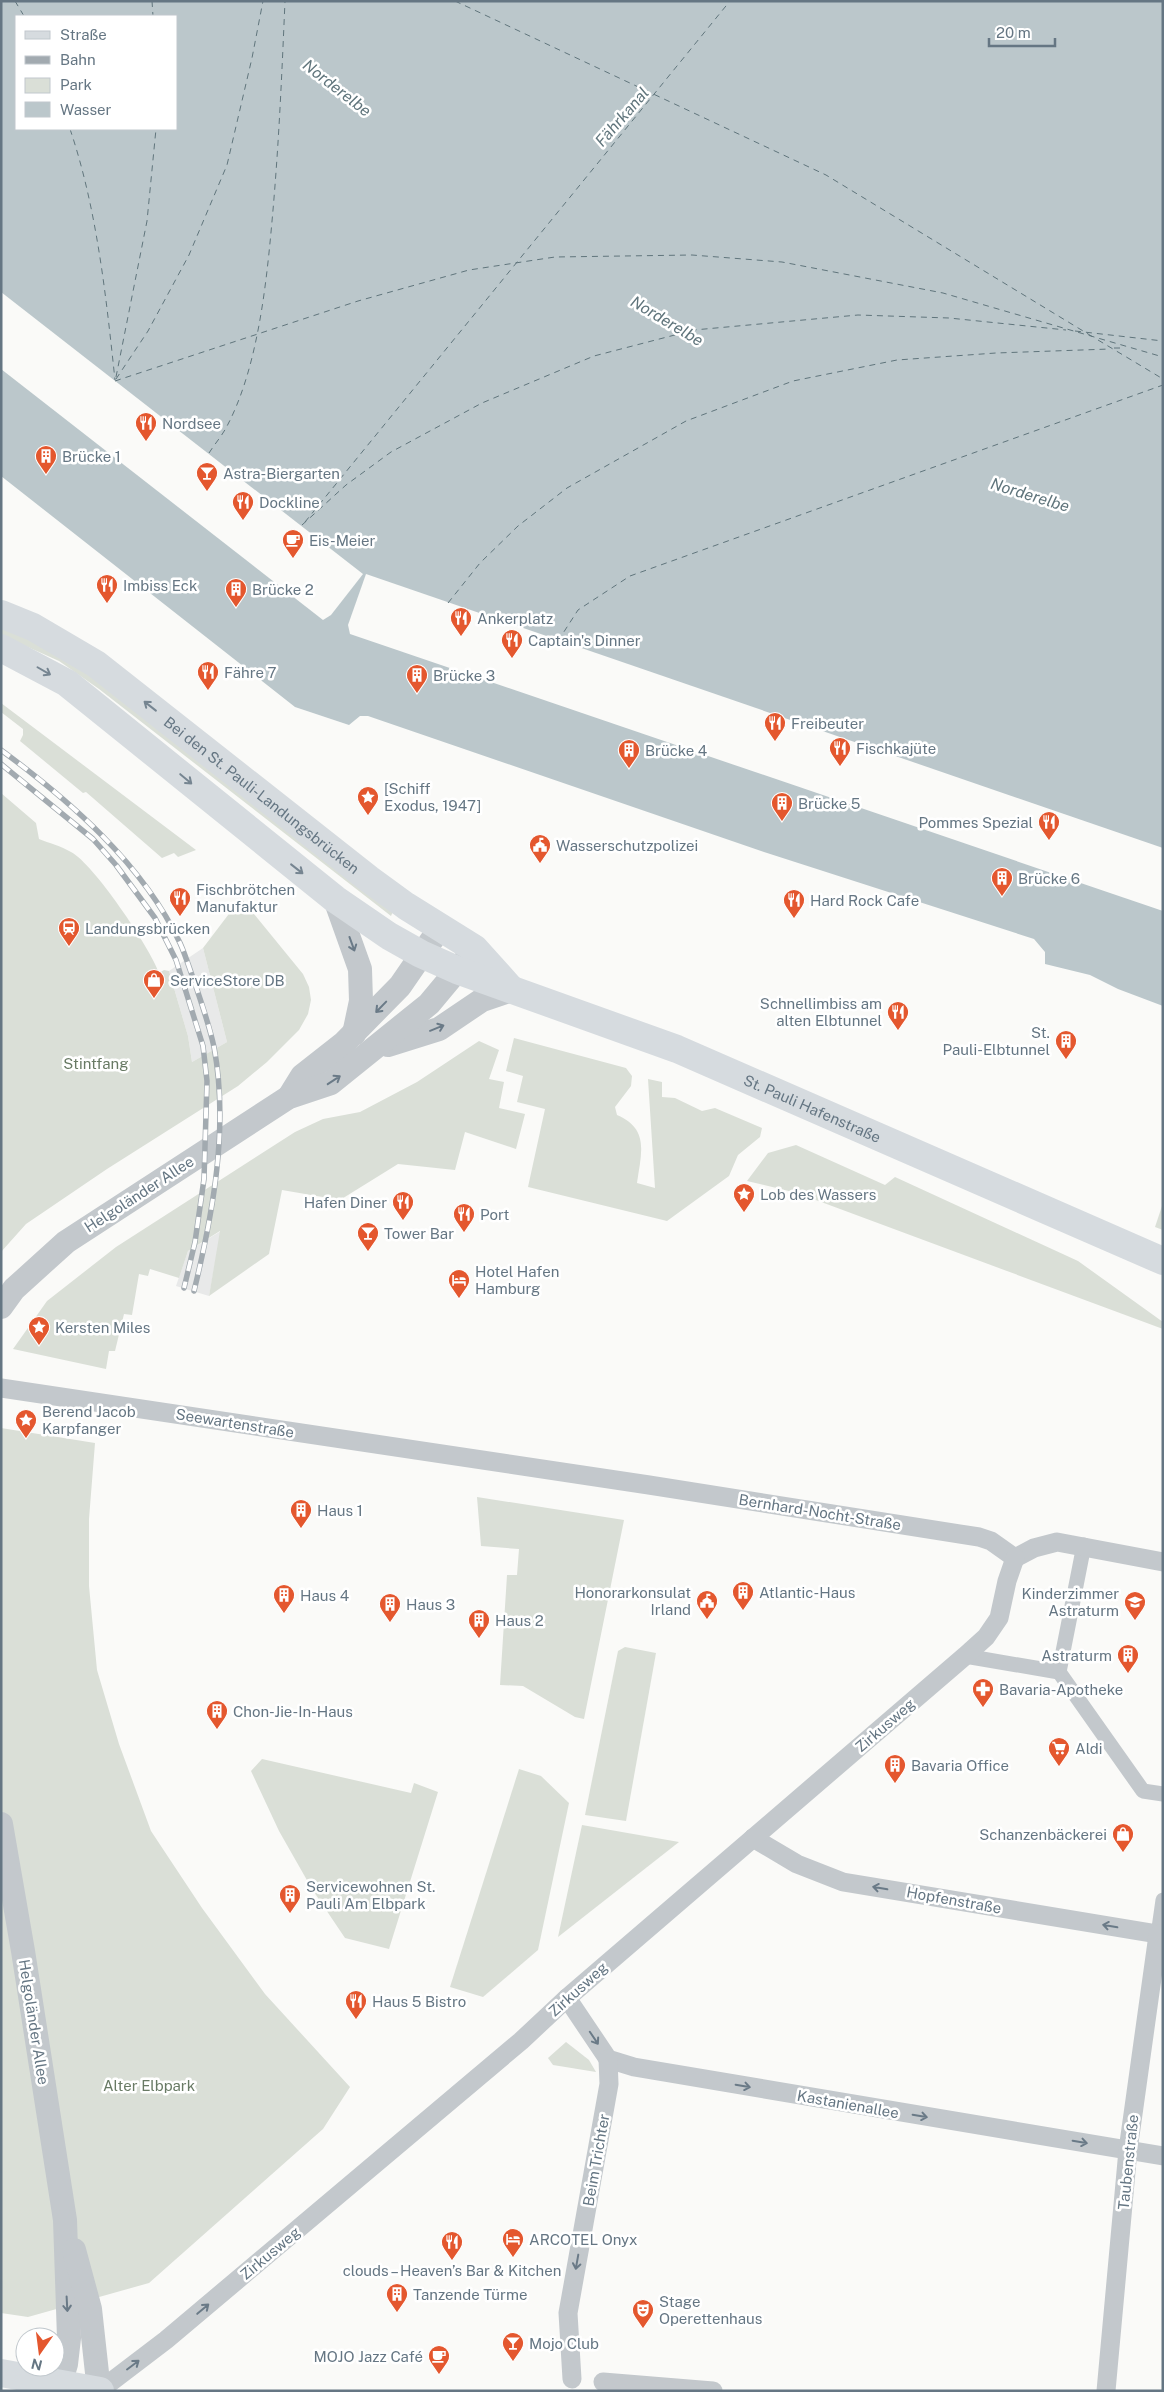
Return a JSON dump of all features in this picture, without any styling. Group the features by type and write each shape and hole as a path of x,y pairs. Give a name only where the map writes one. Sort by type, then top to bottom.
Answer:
{"main road":[{"name":"Bei den St. Pauli-Landungsbrücken","path":"1,614 33,627 96,664 322,843 406,906 475,949 512,990"},
{"path":"1,648 67,684 335,898 389,936 421,954 458,970"},
{"name":"St. Pauli Hafenstraße","path":"458,970 677,1049 1160,1263"},
{"path":"1,2373 59,2387 99,2391"}],"street":[{"path":"335,898 360,969 361,1001 354,1034"},
{"name":"Helgoländer Allee","path":"289,1097 302,1076 354,1034 400,986 440,928"},
{"name":"Helgoländer Allee","path":"1,1307 14,1289 66,1242 289,1097 332,1083 429,1004 475,949"},
{"name":"Helgoländer Allee","path":"374,1049 439,1029 482,1000 512,990"},
{"name":"Seewartenstraße","path":"1,1388 469,1459"},
{"name":"Bernhard-Nocht-Straße","path":"469,1459 979,1537 991,1541 1015,1558"},
{"path":"1015,1558 1047,1543 1057,1542 1084,1545 1163,1562"},
{"path":"1059,1672 1084,1545"},
{"name":"Zirkusweg","path":"99,2391 166,2340 521,2041 567,1998 986,1637 999,1618 1007,1581 1015,1558"},
{"path":"965,1656 1059,1672 1143,1791 1163,1794"},
{"name":"Helgoländer Allee","path":"1,1824 24,1951 65,2220 90,2310 99,2391"},
{"name":"Hopfenstraße","path":"753,1838 796,1864 843,1882 1160,1935"},
{"path":"1160,1935 1163,1900"},
{"name":"Taubenstraße","path":"1106,2391 1128,2150 1160,1935"},
{"path":"567,1998 608,2059"},
{"name":"Kastanienallee","path":"608,2059 634,2067 1163,2156"},
{"name":"Beim Trichter","path":"608,2059 609,2084 568,2313 572,2385 712,2391"},
{"name":"Helgoländer Allee","path":"59,2387 66,2364 68,2338 65,2220"}],"shaded area":[{"path":"203,948 227,1042 192,1062 188,1036 169,971"},
{"path":"221,1231 209,1296 176,1286 188,1251"}],"green space":[{"path":"1,626 63,655 394,909 391,916 99,689 59,661 1,635"},
{"path":"1,703 196,850 178,857 174,853 162,858 86,792 83,793 20,741 23,729 1,712"},
{"name":"Stintfang","path":"1,793 36,823 39,839 59,846 81,859 106,889 133,927 154,961 159,973 164,970 169,971 188,1036 192,1062 227,1042 203,948 241,898 303,974 309,987 311,1000 308,1014 299,1030 267,1062 238,1086 107,1169 26,1224 1,1252"},
{"path":"514,1038 626,1068 632,1076 631,1086 615,1107 617,1115 635,1127 639,1135 641,1152 637,1183 655,1188 648,1079 662,1082 662,1097 675,1098 702,1111 715,1108 762,1128 760,1137 738,1155 729,1176 667,1221 528,1187 545,1109 517,1102 523,1076 506,1071"},
{"path":"479,1041 499,1050 489,1079 504,1082 499,1108 525,1114 516,1149 465,1132 455,1170 398,1164 340,1200 282,1190 269,1254 209,1296 220,1231 188,1251 179,1278 150,1269 148,1276 139,1274 132,1315 124,1314 115,1351 109,1351 106,1369 13,1349 47,1301 116,1247 295,1132 323,1119 360,1112 417,1082"},
{"path":"796,1145 885,1185 895,1177 1078,1261 1163,1322 1163,1329 797,1193 747,1181 768,1153"},
{"path":"1163,1203 1163,1230 1155,1227"},
{"name":"Alter Elbpark","path":"1,1428 95,1443 89,1519 89,1586 97,1670 119,1744 151,1831 202,1908 265,1994 350,2087 323,2129 149,2283 28,2317 1,2313"},
{"path":"477,1497 624,1520 584,1719 575,1717 523,1686 500,1685 507,1575 517,1575 519,1549 481,1546"},
{"path":"625,1647 656,1653 626,1821 585,1815 618,1651"},
{"path":"262,1759 411,1793 414,1783 438,1792 389,1949 345,1938 312,1889 279,1831 251,1771"},
{"path":"519,1769 541,1776 569,1803 538,1950 483,1997 450,1987"},
{"path":"582,1825 679,1842 558,1937"},
{"path":"566,2042 589,2060 596,2072 553,2065 548,2058"}],"water":[{"path":"1,1 1163,1 1163,1006 1118,989 1090,975 1045,964 1045,952 1034,939 764,852 368,716 360,716 349,725 295,707 1,476"}],"pier":[{"path":"1,292 363,574 331,615 323,620 1,369"},
{"path":"366,574 1163,848 1163,911 350,634 348,625"}],"ferry route":[{"path":"15,1 23,15"},
{"path":"152,1 153,15"},
{"path":"116,379 148,331 189,255 227,165 263,1"},
{"path":"209,453 226,428 237,404 254,350 260,322 268,264 275,184 285,1"},
{"path":"455,1 826,175 1093,337"},
{"path":"305,522 730,1"},
{"path":"70,130 94,221 104,285 115,380"},
{"path":"116,377 147,221 156,130"},
{"path":"115,381 358,301 469,270 555,257 692,255 782,262 943,293 1163,357"},
{"path":"302,525 346,485 391,452 482,403 594,356 694,330 858,315 949,318 1066,330"},
{"path":"1075,331 1163,341"},
{"path":"1098,340 1163,379"},
{"path":"1114,348 1125,348"},
{"path":"448,603 480,563 518,526 567,488 686,421 793,381 897,360 996,353 1110,349"},
{"path":"558,641 578,610 630,576 1163,385"}],"railway":[{"path":"1,750 27,769 78,812 125,860 164,914 180,943 187,961 205,1012 214,1047 220,1108 217,1170 213,1201 194,1291"},
{"path":"1,764 93,839 116,865 155,918 176,960 203,1046 207,1081 204,1179 195,1242 184,1288"}],"place":[{"name":"Nordsee","path":"146,442"},
{"name":"Brücke 1","path":"46,475"},
{"name":"Astra-Biergarten","path":"207,492"},
{"name":"Dockline","path":"243,521"},
{"name":"Eis-Meier","path":"293,559"},
{"name":"Imbiss Eck","path":"107,604"},
{"name":"Brücke 2","path":"236,608"},
{"name":"Ankerplatz","path":"461,637"},
{"name":"Captain's Dinner","path":"512,659"},
{"name":"Fähre 7","path":"208,691"},
{"name":"Brücke 3","path":"417,694"},
{"name":"Freibeuter","path":"775,742"},
{"name":"Fischkajüte","path":"840,767"},
{"name":"Brücke 4","path":"629,769"},
{"name":"[Schiff Exodus, 1947]","path":"368,816"},
{"name":"Brücke 5","path":"782,822"},
{"name":"Pommes Spezial","path":"1049,841"},
{"name":"Wasserschutzpolizei","path":"540,864"},
{"name":"Brücke 6","path":"1002,897"},
{"name":"Fischbrötchen Manufaktur","path":"180,917"},
{"name":"Hard Rock Cafe","path":"794,919"},
{"name":"Landungsbrücken","path":"69,947"},
{"name":"ServiceStore DB","path":"154,999"},
{"name":"Schnellimbiss am alten Elbtunnel","path":"898,1031"},
{"name":"St. Pauli-Elbtunnel","path":"1066,1060"},
{"name":"Lob des Wassers","path":"744,1213"},
{"name":"Hafen Diner","path":"403,1221"},
{"name":"Port","path":"464,1233"},
{"name":"Tower Bar","path":"368,1252"},
{"name":"Hotel Hafen Hamburg","path":"459,1299"},
{"name":"Kersten Miles","path":"39,1346"},
{"name":"Berend Jacob Karpfanger","path":"26,1439"},
{"name":"Haus 1","path":"301,1529"},
{"name":"Atlantic-Haus","path":"743,1611"},
{"name":"Haus 4","path":"284,1614"},
{"name":"Honorarkonsulat Irland","path":"707,1620"},
{"name":"Kinderzimmer Astraturm","path":"1135,1621"},
{"name":"Haus 3","path":"390,1623"},
{"name":"Haus 2","path":"479,1639"},
{"name":"Astraturm","path":"1128,1674"},
{"name":"Bavaria-Apotheke","path":"983,1708"},
{"name":"Chon-Jie-In-Haus","path":"217,1730"},
{"name":"Aldi","path":"1059,1767"},
{"name":"Bavaria Office","path":"895,1784"},
{"name":"Schanzenbäckerei","path":"1123,1853"},
{"name":"Servicewohnen St. Pauli Am Elbpark","path":"290,1914"},
{"name":"Haus 5 Bistro","path":"356,2020"},
{"name":"ARCOTEL Onyx","path":"513,2258"},
{"name":"clouds – Heaven’s Bar & Kitchen","path":"452,2261"},
{"name":"Tanzende Türme","path":"397,2313"},
{"name":"Stage Operettenhaus","path":"643,2329"},
{"name":"Mojo Club","path":"513,2362"},
{"name":"MOJO Jazz Café","path":"439,2375"}],"water label":[{"name":"Norderelbe","path":"337,88"},
{"name":"Fährkanal","path":"622,117"},
{"name":"Norderelbe","path":"667,321"},
{"name":"Norderelbe","path":"1030,495"}]}
